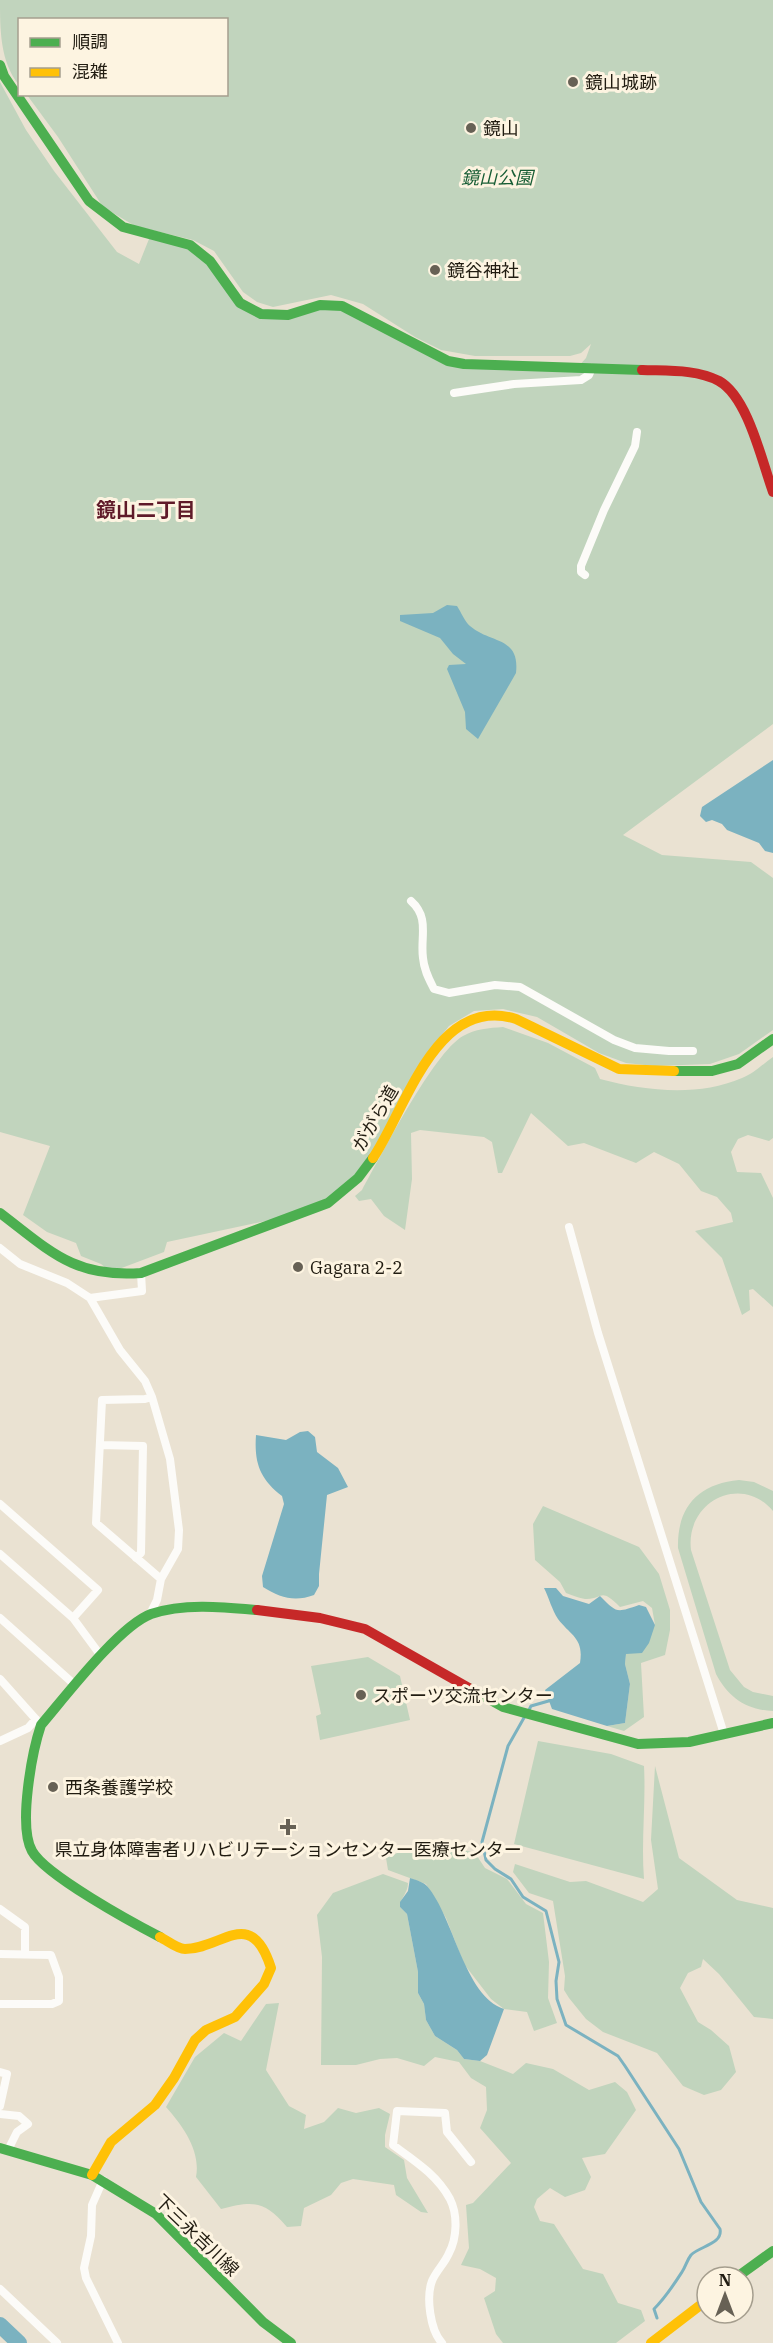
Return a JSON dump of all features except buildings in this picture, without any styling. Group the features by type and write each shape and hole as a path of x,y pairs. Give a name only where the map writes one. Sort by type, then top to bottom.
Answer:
{"street":[{"path":"0,65 4,76 89,201 123,227 190,245 210,261 240,303 261,314 288,315 320,305 342,306 448,361 464,364 681,371 707,375 729,389 741,407 773,492"},
{"path":"454,393 514,384 581,380 589,375 591,368"},
{"path":"585,576 581,572 581,566 604,510 635,446 638,432"},
{"path":"411,901 418,907 422,918 425,970 434,989 441,993 459,993 495,985 520,987 614,1040 635,1048 693,1051"},
{"name":"ががら道","path":"0,1213 70,1264 85,1271 111,1276 141,1273 328,1203 339,1196 359,1178 376,1153 437,1044 463,1025 489,1017 503,1016 530,1024 619,1069 650,1072 712,1071 725,1068 738,1064 773,1039"},
{"path":"569,1227 598,1333 724,1734"},
{"path":"0,1248 20,1264 67,1282 90,1298 120,1350 145,1381 152,1397 170,1459 179,1530 178,1549 161,1579 157,1600 150,1614"},
{"path":"90,1298 141,1291 141,1273"},
{"path":"152,1397 145,1400 102,1400 96,1523 161,1579"},
{"path":"100,1444 143,1446 141,1553 136,1558"},
{"path":"0,1504 98,1590 73,1618"},
{"path":"0,1554 73,1618 101,1656"},
{"path":"0,1741 36,1726 123,1631 150,1614 186,1606 225,1608 344,1622 365,1629 496,1704 638,1744 653,1746 773,1723"},
{"path":"0,1618 75,1684"},
{"path":"0,1679 36,1726 27,1838 38,1861 128,1920 182,1949 197,1948 228,1935 245,1934 259,1943 266,1952 271,1968 264,1984 235,2017 206,2030 195,2040 174,2078 155,2105 111,2142 92,2175"},
{"path":"0,1909 25,1927 25,1954"},
{"path":"0,1954 51,1954 59,1977 59,2001 52,2004 0,2004"},
{"path":"0,2072 8,2074 0,2106"},
{"path":"441,2343 436,2338 430,2321 432,2282 450,2252 455,2216 450,2200 432,2174 393,2145 397,2111 445,2113 447,2132 471,2162"},
{"path":"0,2114 20,2116 28,2124 4,2149"},
{"name":"下三永吉川線","path":"4,2149 92,2175 156,2214 263,2322 291,2343"},
{"path":"103,2180 92,2205 91,2236 84,2268 86,2278 118,2343"},
{"path":"754,2265 773,2251"},
{"path":"0,2289 57,2343"},
{"path":"651,2343 695,2309"}],"green space":[{"name":"鏡山公園","path":"0,0 773,0 773,724 623,835 662,855 751,862 773,878 773,1030 739,1054 710,1064 655,1066 626,1063 599,1053 537,1017 503,1009 474,1011 449,1026 430,1050 382,1149 317,1210 167,1242 164,1252 111,1272 101,1264 81,1256 76,1243 47,1232 23,1215 50,1146 0,1132 0,82 26,130 54,171 117,252 139,264 151,234 190,245 240,303 261,314 342,306 448,361 577,368 586,358 591,344 581,353 570,356 475,356 441,350 415,337 363,304 331,295 273,307 257,302 243,292 214,251 193,240 135,226 103,207 58,137 28,96 228,96 228,18 18,18 18,84 8,66 1,34"},
{"path":"503,1027 548,1043 595,1068 600,1079 653,1089 690,1090 725,1084 750,1074 773,1057 773,1138 769,1141 748,1135 738,1139 731,1152 737,1172 761,1173 773,1198 773,1307 753,1289 749,1290 750,1310 742,1315 722,1258 695,1231 733,1222 731,1213 717,1197 701,1191 679,1164 654,1152 636,1163 584,1143 568,1146 531,1113 502,1173 498,1173 492,1142 484,1137 420,1130 411,1133 412,1179 405,1230 384,1216 371,1199 359,1201 355,1196 362,1190 408,1107 437,1062 463,1036 477,1030"},
{"path":"739,1480 754,1482 773,1491 773,1511 760,1500 746,1494 731,1494 718,1498 697,1518 691,1533 691,1550 730,1670 744,1687 753,1692 773,1696 773,1711 754,1708 739,1701 726,1689 716,1674 678,1548 681,1521 693,1500 701,1492 712,1487"},
{"path":"543,1506 639,1547 659,1574 670,1610 670,1630 665,1655 641,1663 644,1717 624,1731 607,1726 625,1723 630,1684 625,1664 626,1654 655,1625 652,1608 643,1601 620,1607 602,1595 585,1599 566,1593 560,1582 535,1560 533,1524"},
{"name":"スポーツ交流センター","path":"368,1657 400,1676 410,1720 320,1740 316,1716 321,1714 311,1666"},
{"path":"538,1741 611,1754 644,1766 644,1879 514,1844"},
{"path":"655,1766 679,1858 737,1900 773,1908 773,2019 754,2017 719,1974 703,1959 701,1967 688,1973 680,1988 698,2022 729,2046 736,2072 721,2090 704,2095 683,2086 657,2053 603,2032 586,2019 564,1990 565,1976 553,1901 529,1893 513,1872 515,1864 570,1882 586,1881 643,1902 658,1889 651,1840"},
{"path":"426,1840 475,1853 485,1868 507,1879 526,1904 543,1913 549,1962 548,1998 557,2023 534,2031 527,2012 504,2009 491,1999 464,1964 446,1918 426,1884 388,1870 386,1858"},
{"path":"383,1874 408,1883 400,1907 407,1914 418,1972 418,1993 424,2004 426,2020 435,2036 457,2050 464,2059 480,2061 513,2074 526,2063 553,2069 589,2090 615,2082 627,2092 636,2110 605,2154 582,2158 591,2177 585,2190 565,2197 550,2188 537,2199 534,2207 540,2221 554,2224 583,2269 603,2274 618,2303 641,2310 645,2321 616,2343 503,2343 496,2334 484,2298 495,2291 496,2278 480,2269 461,2265 469,2248 466,2205 473,2203 511,2163 480,2128 487,2110 486,2087 471,2078 459,2062 435,2057 424,2066 397,2058 380,2059 356,2065 321,2065 322,1957 317,1915 333,1893"},
{"path":"279,2003 266,2070 289,2106 306,2115 304,2129 324,2122 338,2108 356,2113 379,2108 390,2114 385,2147 404,2160 407,2178 428,2213 421,2212 396,2195 394,2185 353,2179 341,2183 331,2195 304,2208 301,2226 287,2227 271,2212 257,2205 221,2209 196,2177 197,2167 193,2148 179,2122 166,2107 195,2057 224,2033 241,2041 266,2004"}],"water":[{"path":"447,605 457,606 470,626 478,632 509,647 516,661 516,673 478,739 466,729 465,712 447,669 449,665 466,664 453,654 440,638 400,621 400,615 433,613"},
{"path":"773,760 773,853 765,851 759,843 727,830 722,824 712,820 706,822 700,816 702,807"},
{"path":"308,1431 315,1437 317,1452 338,1468 348,1487 327,1495 319,1586 314,1595 294,1598 275,1594 263,1587 262,1576 284,1504 282,1496 268,1483 260,1470 256,1454 256,1435 286,1440 300,1432"},
{"path":"544,1588 556,1588 563,1596 589,1604 600,1596 617,1610 639,1605 646,1607 655,1625 649,1643 642,1653 626,1654 625,1664 630,1684 625,1723 607,1726 552,1709 545,1690 580,1663 581,1655 578,1643 558,1619"},
{"path":"410,1878 427,1886 445,1916 469,1973 479,1989 490,2001 504,2009 487,2055 480,2061 464,2059 457,2050 435,2036 426,2020 424,2004 418,1993 418,1972 407,1914 400,1907 400,1902 408,1891"}],"waterway":[{"path":"529,1710 531,1706 552,1700"},
{"path":"525,1716 508,1746 482,1842 486,1860 511,1879 523,1897 546,1911 559,1962 556,1981 557,1999 566,2025 618,2056 679,2149 701,2202 720,2229 720,2234 715,2241 691,2255 672,2287 654,2309 657,2318"},
{"path":"0,2325 19,2343"}],"traffic: fast":[{"path":"0,65 4,76 89,201 123,227 190,245 210,261 240,303 261,314 288,315 320,305 342,306 448,361 464,364 642,370"},
{"path":"674,1071 712,1071 738,1064 773,1039"},
{"path":"0,1213 49,1250 80,1266 98,1271 141,1273 328,1203 358,1178 373,1158"},
{"path":"160,1937 71,1885 40,1861 32,1851 28,1840 26,1807 34,1753 41,1725 108,1647 138,1621 151,1614 190,1607 257,1610"},
{"path":"469,1688 503,1707 638,1744 689,1742 773,1723"},
{"path":"0,2148 92,2175 156,2214 263,2322 291,2343"},
{"path":"754,2265 773,2251"}],"traffic: slow":[{"path":"373,1158 412,1086 444,1039 465,1023 488,1016 516,1019 619,1069 674,1071"},
{"path":"92,2175 111,2142 155,2105 174,2078 195,2040 206,2030 235,2017 264,1984 271,1968 263,1949 254,1938 245,1934 185,1949 160,1937"},
{"path":"651,2343 695,2309"}],"traffic: jam":[{"path":"642,370 701,374 719,381 729,389 738,401 753,431 773,492"},
{"path":"257,1610 320,1618 365,1629 469,1688"}],"place":[{"name":"鏡山城跡","path":"573,82"},
{"name":"鏡山","path":"471,128"},
{"name":"鏡谷神社","path":"435,270"},
{"name":"Gagara 2-2","path":"298,1267"},
{"name":"スポーツ交流センター","path":"361,1695"},
{"name":"西条養護学校","path":"53,1787"},
{"name":"県立身体障害者リハビリテーションセンター医療センター","path":"288,1827"}],"district":[{"name":"鏡山二丁目","path":"146,509"}]}
